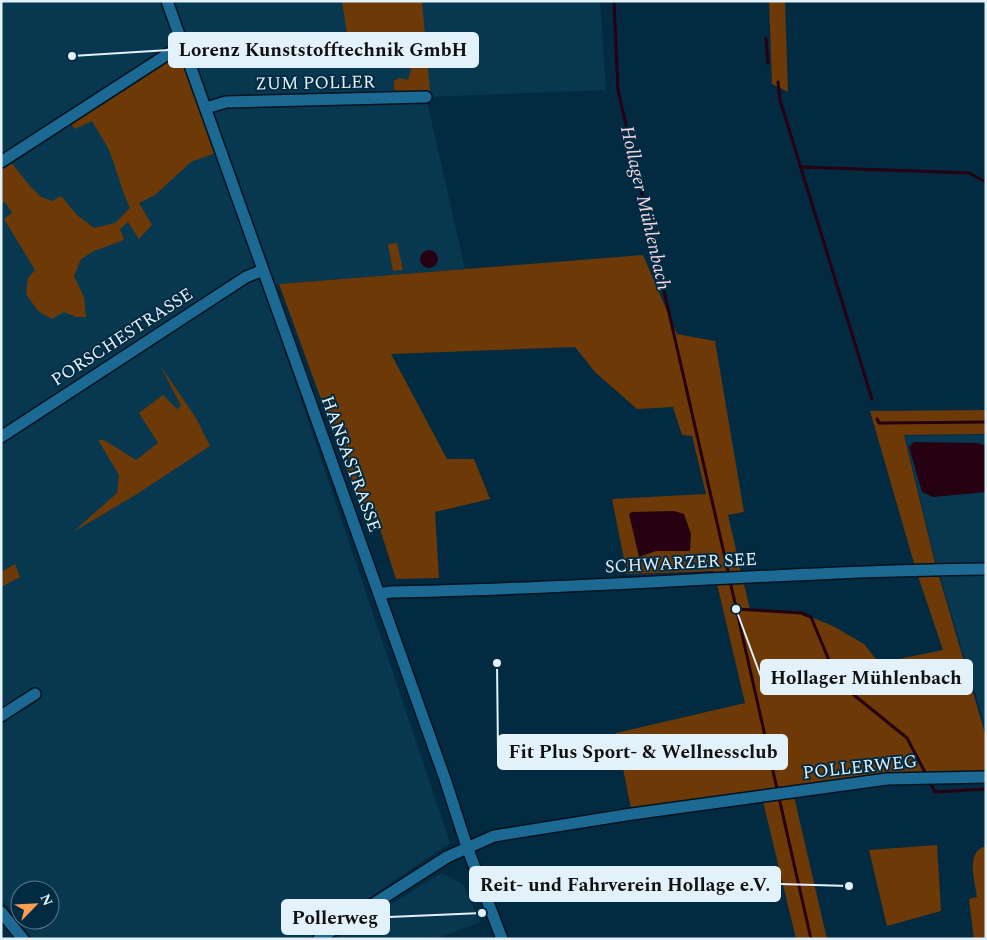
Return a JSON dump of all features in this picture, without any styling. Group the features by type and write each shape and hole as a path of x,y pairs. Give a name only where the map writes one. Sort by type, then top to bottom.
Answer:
{"street":[{"name":"HANSASTRASSE","path":"167,1 445,779 466,847 502,939"},
{"path":"1,162 163,58 184,47"},
{"name":"ZUM POLLER","path":"206,108 226,102 426,97"},
{"name":"PORSCHESTRASSE","path":"1,437 238,282 263,270"},
{"name":"SCHWARZER SEE","path":"379,594 916,570 986,569"},
{"path":"1,716 35,694"},
{"name":"POLLERWEG","path":"319,939 466,847 494,836 632,814 887,779 986,777"},
{"path":"1,912 23,939"}],"shaded area":[{"path":"1,1 600,1 606,90 426,97 465,269 279,284 264,289 450,843 308,939 33,939 26,930 60,930 60,880 10,880 10,910 1,898"},
{"path":"342,1 422,1 430,91 402,93 394,89 394,81 399,78 408,80 411,69 407,60 404,42 395,43 396,48 374,51 374,62 352,67"},
{"path":"769,1 785,1 788,92 772,84"},
{"path":"184,47 221,151 191,162 155,195 139,203 152,225 139,239 128,222 120,229 124,240 94,251 81,259 74,276 84,297 86,317 76,317 64,312 52,319 38,311 26,294 28,278 35,270 4,219 12,213 5,202 1,203 1,154 6,156 41,197 52,201 61,196 77,215 94,228 115,223 130,208 108,148 92,121 75,129 67,118"},
{"path":"397,243 403,270 393,271 388,244"},
{"path":"429,250 437,255 438,259 433,267 429,268 421,263 420,259 425,251"},
{"path":"643,255 677,334 715,341 744,512 728,515 750,610 801,613 833,626 864,644 879,663 943,650 916,570 870,411 986,410 986,434 904,435 934,559 986,737 986,777 793,792 827,939 796,939 762,797 632,814 616,733 745,703 714,571 627,574 612,499 706,494 692,436 682,435 673,407 637,409 595,372 575,347 391,354 447,459 474,459 490,499 435,512 439,578 396,579 379,526 368,528 279,284"},
{"path":"160,365 196,418 210,446 137,494 73,532 117,493 119,475 98,440 104,440 136,460 158,443 139,413 163,395 177,409 181,406"},
{"path":"986,435 986,729 935,559 905,436"},
{"path":"914,442 978,443 986,446 986,492 933,497 922,492 909,447"},
{"path":"674,511 684,514 691,534 690,551 656,551 639,557 629,514 632,512"},
{"path":"15,564 20,577 1,587 1,572"},
{"path":"937,845 941,911 887,926 869,850"},
{"path":"986,846 986,939 974,939 969,899 977,897 973,876 973,860 975,854"},
{"path":"442,873 463,884 480,922 436,939 334,939"}],"waterway":[{"name":"Hollager Mühlenbach","path":"614,1 618,90 729,575"},
{"path":"766,38 768,63"},
{"path":"778,82 780,100 872,399"},
{"path":"802,167 969,173 986,182"},
{"path":"877,419 879,423 986,422"},
{"name":"Hollager Mühlenbach","path":"730,581 811,939"},
{"path":"736,609 801,613 811,617 838,682 907,738 927,776"},
{"path":"930,782 935,792 986,789"}],"place":[{"name":"Lorenz Kunststofftechnik GmbH","path":"72,56"},
{"name":"Hollager Mühlenbach","path":"736,609"},
{"name":"Fit Plus Sport- & Wellnessclub","path":"497,663"},
{"name":"Reit- und Fahrverein Hollage e.V.","path":"849,886"},
{"name":"Pollerweg","path":"482,913"}]}
